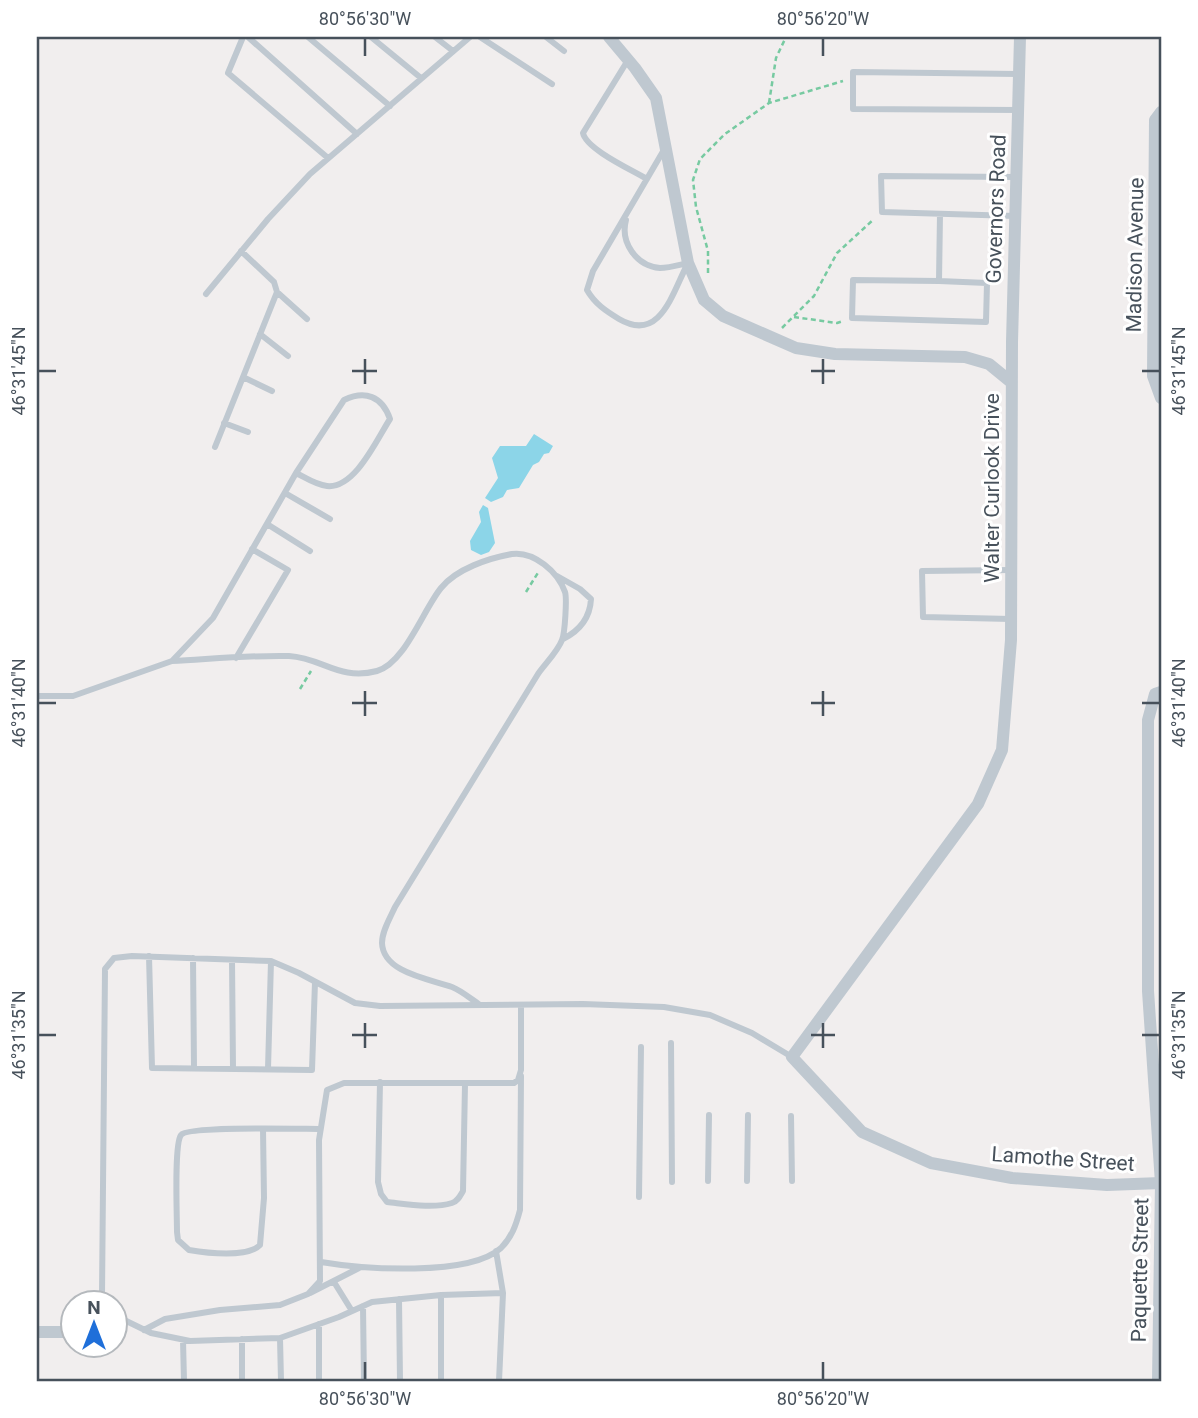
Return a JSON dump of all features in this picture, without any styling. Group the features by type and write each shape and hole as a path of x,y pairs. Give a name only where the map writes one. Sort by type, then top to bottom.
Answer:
{"street":[{"name":"Walter Curlook Drive","path":"609,37 656,98 688,263 704,300 723,316 796,348 835,354 965,357 989,364 1011,382 1011,619 1002,750 978,804 792,1057"},
{"name":"Governors Road","path":"1011,382 1020,37"},
{"name":"Madison Avenue","path":"1161,112 1155,120 1153,363 1153,376 1161,398"},
{"name":"Paquette Street","path":"1158,1381 1161,1183 1148,720 1155,694 1161,692"},
{"name":"Lamothe Street","path":"792,1057 862,1132 931,1163 1012,1178 1107,1185 1161,1183"},
{"path":"37,1332 60,1332"}],"lane":[{"path":"328,158 228,73 245,37 357,134"},
{"path":"308,37 390,106"},
{"path":"371,37 421,79"},
{"path":"435,37 453,51"},
{"path":"206,294 310,174 470,37"},
{"path":"480,37 552,84"},
{"path":"546,37 564,51"},
{"path":"628,60 583,133 584,139 596,149 647,179"},
{"path":"1018,110 853,109 853,72 1019,74"},
{"path":"666,146 593,271 587,290 594,302 633,326 649,325 663,313 688,263"},
{"path":"1015,216 882,212 881,176 1016,177"},
{"path":"628,211 623,228 626,244 633,254 647,265 661,268 688,263"},
{"path":"939,281 940,214"},
{"path":"241,251 274,282 277,292 307,319"},
{"path":"853,279 939,281 987,283 986,322 852,318 853,279"},
{"path":"215,447 277,292"},
{"path":"260,334 288,356"},
{"path":"243,377 272,391"},
{"path":"172,662 213,618 296,473 344,400 356,394 367,394 379,400 387,409 390,419 354,476 341,484 328,487 296,473"},
{"path":"224,423 248,432"},
{"path":"285,493 330,519"},
{"path":"267,524 310,551"},
{"path":"236,658 288,570 252,549"},
{"path":"37,696 73,696 172,662 292,656 316,661 333,670 349,674 381,670 402,652 442,586 460,572 491,559 524,554 538,560 559,579 566,594 563,639"},
{"path":"1011,570 922,571 923,617 1011,619"},
{"path":"480,1005 455,989 401,969 390,961 384,952 383,935 395,907 538,674 563,639 578,631 591,607 592,599 552,573"},
{"path":"102,1288 105,969 114,958 149,956 271,961 355,1003 380,1006 664,1007 710,1015 752,1033 792,1057"},
{"path":"149,956 152,1068 312,1070 315,982"},
{"path":"193,958 194,1067"},
{"path":"232,960 233,1068"},
{"path":"268,1069 271,961"},
{"path":"321,1262 361,1267 422,1267 474,1263 496,1251 514,1231 520,1210 521,1005"},
{"path":"671,1043 672,1182"},
{"path":"639,1197 640,1047"},
{"path":"308,1294 320,1280 320,1129 327,1090 344,1083 514,1083 521,1070"},
{"path":"380,1082 378,1182 381,1195 387,1202 429,1205 451,1203 459,1199 463,1191 465,1084"},
{"path":"708,1181 709,1115"},
{"path":"747,1181 748,1115"},
{"path":"791,1116 792,1181"},
{"path":"263,1129 263,1211 260,1245 255,1250 244,1252 189,1250 178,1240 177,1232 180,1137 187,1131 199,1130 263,1129 320,1129"},
{"path":"496,1251 503,1293 499,1381"},
{"path":"144,1329 165,1319 220,1310 280,1305 334,1282 361,1267"},
{"path":"334,1282 352,1311"},
{"path":"130,1322 183,1340 280,1338 372,1302 441,1295 503,1293"},
{"path":"441,1295 441,1381"},
{"path":"399,1299 400,1381"},
{"path":"363,1306 364,1381"},
{"path":"319,1324 320,1381"},
{"path":"280,1338 281,1381"},
{"path":"242,1339 242,1381"},
{"path":"183,1340 184,1381"}],"path":[{"path":"769,103 776,58 786,37"},
{"path":"700,292 708,278 708,251 696,207 693,180 700,159 725,134 769,103 853,79"},
{"path":"772,337 814,296 837,253 882,212"},
{"path":"793,317 837,323 852,318"},
{"path":"526,592 543,564"},
{"path":"300,690 313,668"}],"water":[{"path":"534,434 553,446 549,453 544,454 539,462 533,465 519,488 507,490 503,497 491,502 485,498 498,478 492,458 500,446 526,446"},
{"path":"483,505 488,508 495,543 489,552 481,555 471,550 470,541 481,522 479,512"}]}
